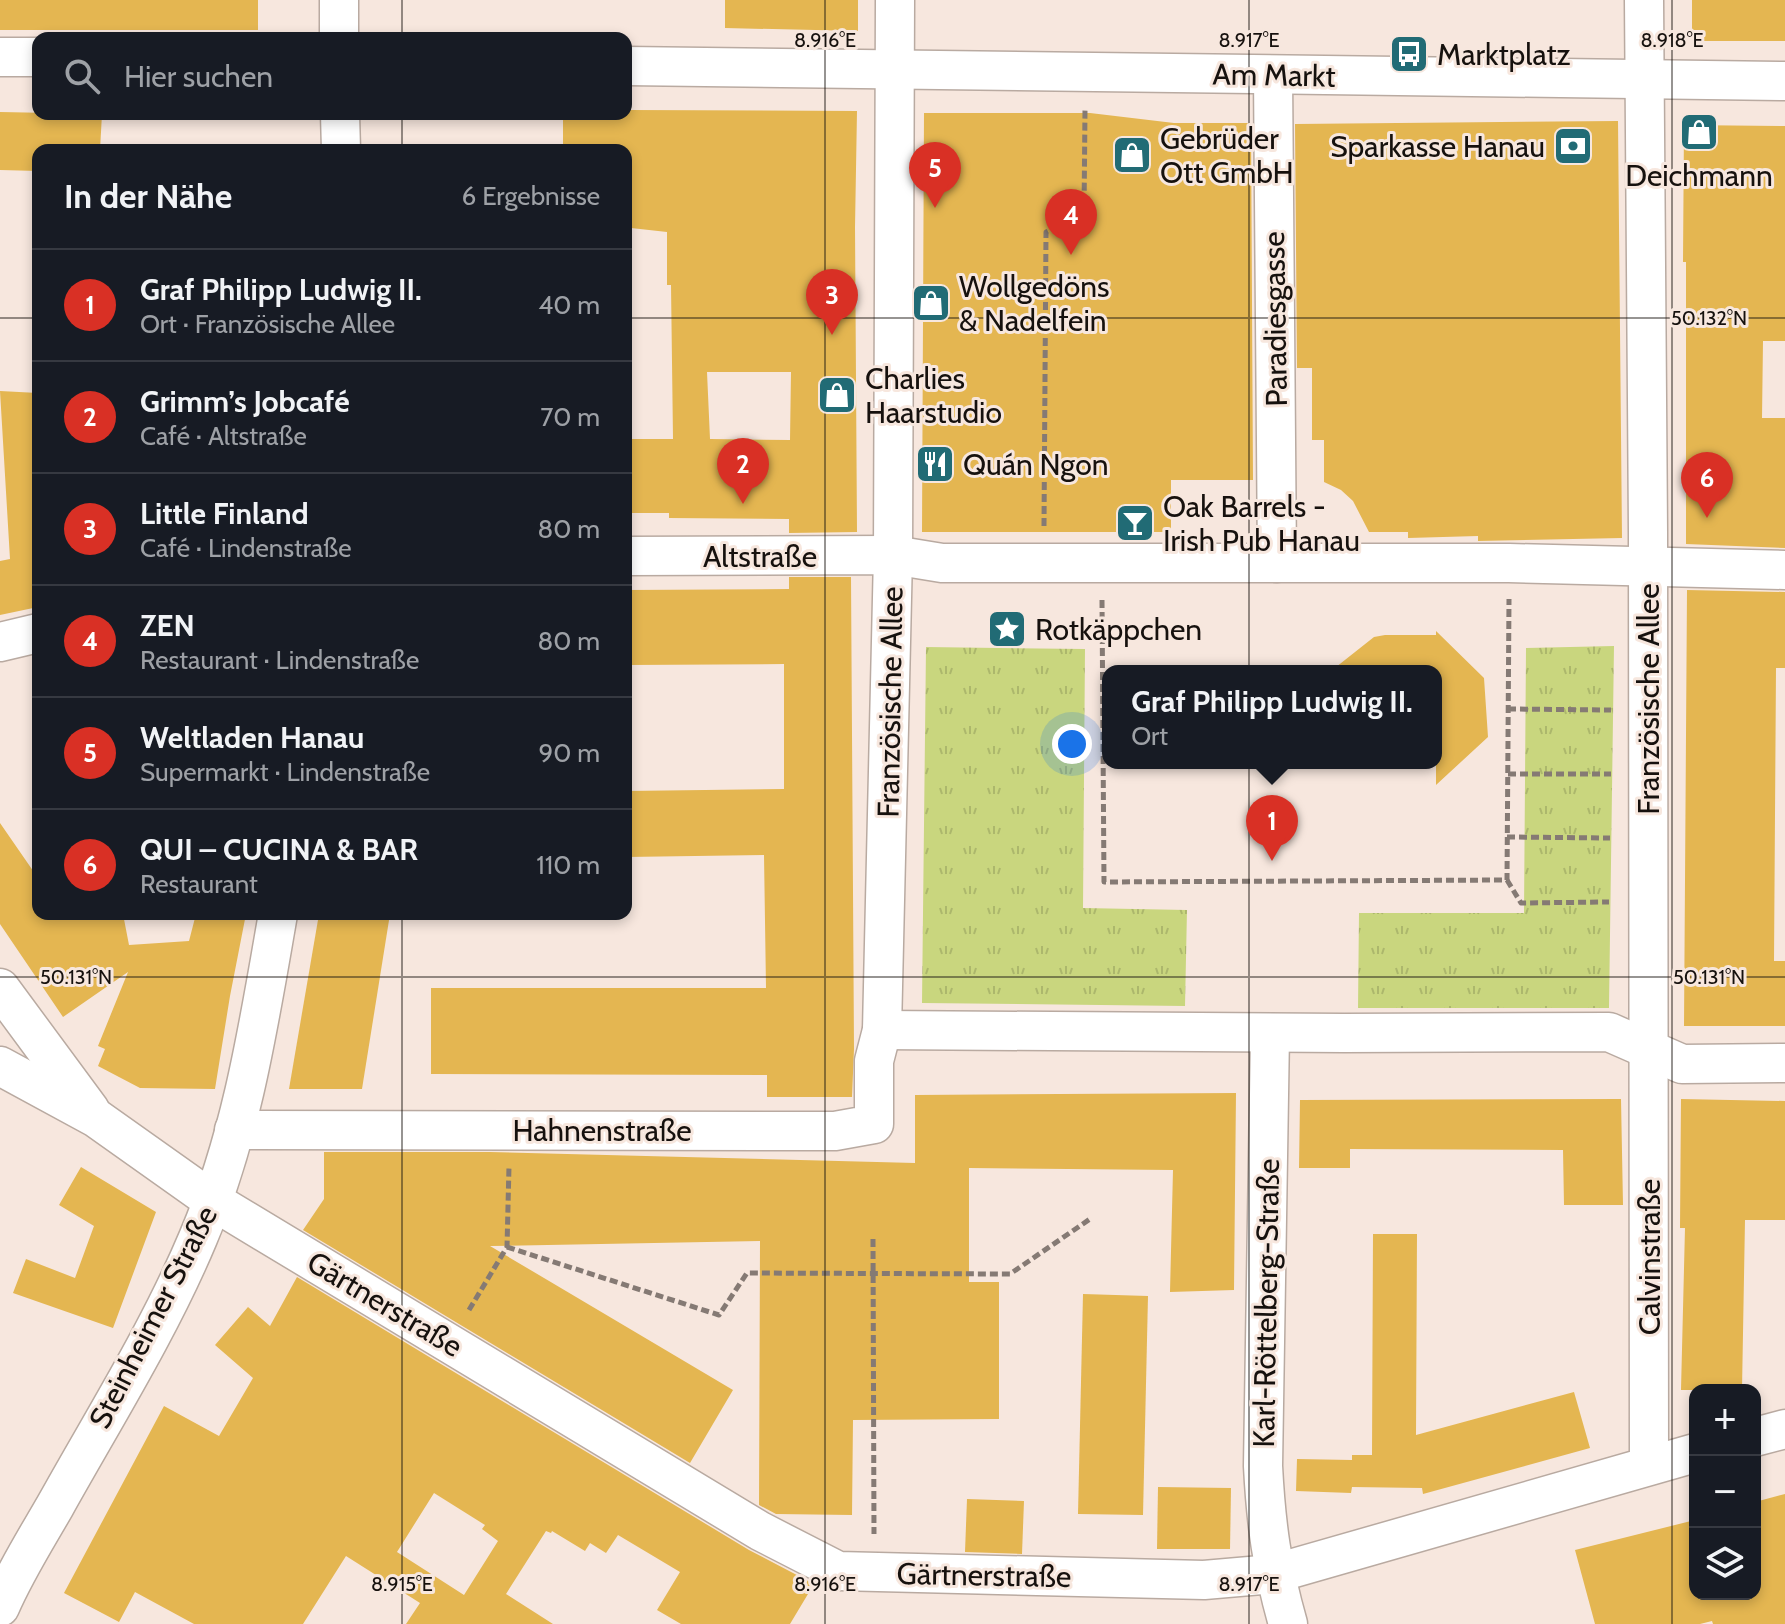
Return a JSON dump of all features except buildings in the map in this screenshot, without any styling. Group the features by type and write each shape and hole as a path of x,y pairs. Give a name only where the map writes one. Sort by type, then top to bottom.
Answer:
{"street":[{"path":"339,0 339,32"},
{"path":"893,555 895,0"},
{"path":"1644,0 1648,568 1785,570"},
{"path":"0,57 32,57"},
{"name":"Am Markt","path":"632,66 1785,81"},
{"name":"Paradiesgasse","path":"1273,75 1277,563"},
{"path":"340,120 341,144"},
{"name":"Französische Allee","path":"882,1030 893,555 942,563 1509,563 1648,568 1647,1050"},
{"name":"Altstraße","path":"632,556 893,555"},
{"path":"0,642 32,634"},
{"name":"Steinheimer Straße","path":"0,1607 146,1342 191,1253 213,1201 234,1130 277,920"},
{"path":"0,988 96,1118"},
{"path":"882,1030 1609,1032 1682,1064 1785,1063"},
{"name":"Hahnenstraße","path":"234,1130 835,1131 874,1124 874,1061 882,1030"},
{"name":"Karl-Röttelberg-Straße","path":"1270,1033 1263,1466 1273,1574 1288,1624"},
{"name":"Calvinstraße","path":"1647,1050 1649,1465"},
{"path":"0,1066 96,1118"},
{"name":"Gärtnerstraße","path":"96,1118 213,1201 799,1552 838,1571 1204,1580 1273,1574 1689,1455"},
{"path":"1761,1435 1785,1429"}],"path":[{"path":"1044,531 1046,232 1084,215 1084,73"},
{"path":"1102,563 1103,665"},
{"path":"1509,563 1507,880 1521,903 1647,902"},
{"path":"1508,709 1648,710"},
{"path":"1103,769 1104,882 1507,880"},
{"path":"1508,774 1648,774"},
{"path":"1507,837 1648,839"},
{"path":"449,1342 507,1247 510,1129"},
{"path":"507,1247 719,1315 747,1273 1010,1274 1090,1219"},
{"path":"873,1239 874,1572"}],"green space":[{"path":"1614,646 1609,1008 1358,1008 1359,913 1524,913 1526,648"},
{"path":"926,647 1085,649 1083,908 1187,910 1185,1006 922,1003"}],"place":[{"name":"Marktplatz","path":"1409,54"},
{"name":"Deichmann","path":"1699,132"},
{"name":"Sparkasse Hanau","path":"1573,146"},
{"name":"Gebrüder Ott GmbH","path":"1132,155"},
{"name":"Weltladen Hanau","path":"935,208"},
{"name":"ZEN","path":"1071,255"},
{"name":"Wollgedöns & Nadelfein","path":"931,303"},
{"name":"Little Finland","path":"832,335"},
{"name":"Charlies Haarstudio","path":"837,395"},
{"name":"Quán Ngon","path":"935,464"},
{"name":"Grimm’s Jobcafé","path":"743,504"},
{"name":"QUI – CUCINA & BAR","path":"1707,518"},
{"name":"Oak Barrels - Irish Pub Hanau","path":"1135,523"},
{"name":"Rotkäppchen","path":"1007,629"},
{"name":"Graf Philipp Ludwig II.","path":"1272,861"}]}
